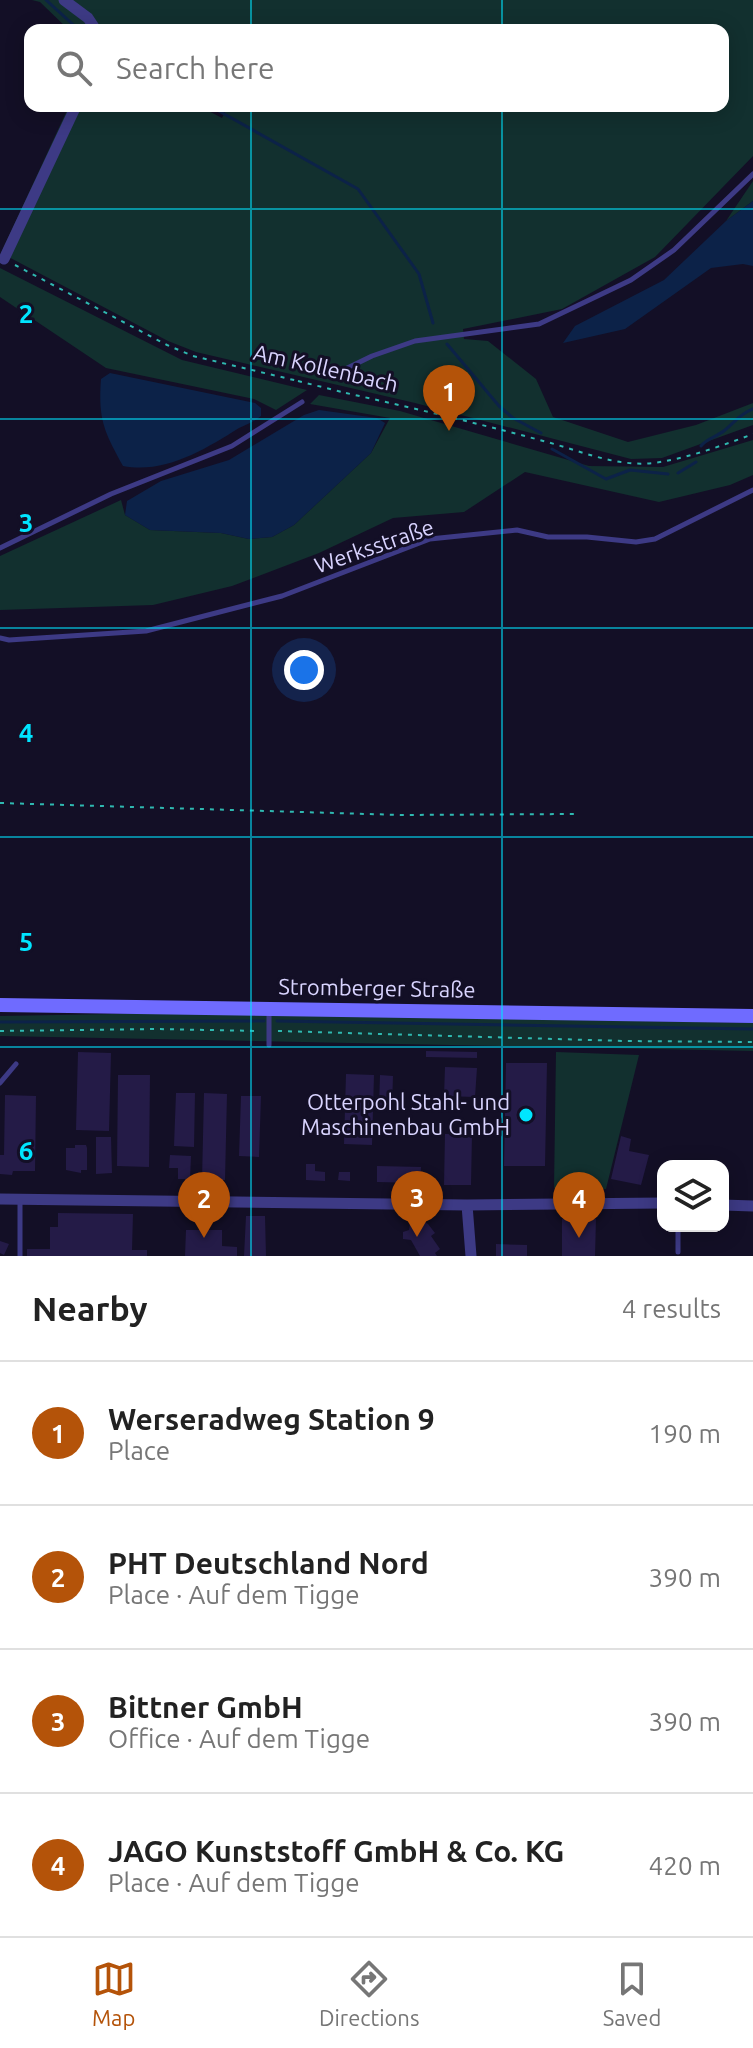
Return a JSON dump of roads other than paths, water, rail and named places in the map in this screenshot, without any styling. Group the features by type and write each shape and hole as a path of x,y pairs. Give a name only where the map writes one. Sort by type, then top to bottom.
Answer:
{"main road":[{"name":"Stromberger Straße","path":"0,1005 753,1016"}],"street":[{"path":"64,0 92,24"},
{"path":"7,260 73,112"},
{"path":"0,1199 467,1205 657,1203"},
{"path":"467,1205 471,1256"},
{"path":"729,1205 753,1206"}],"lane":[{"path":"331,376 372,356 415,341 539,324 631,280 674,250 753,174"},
{"path":"0,548 111,494 232,446 302,402"},
{"name":"Werksstraße","path":"0,638 9,640 146,631 282,596 430,539 517,530 548,537 636,542 655,539 753,490"},
{"path":"269,1009 269,1045"},
{"path":"0,1083 16,1064"},
{"path":"20,1200 20,1256"},
{"path":"678,1232 678,1252"}],"water":[{"path":"753,201 753,266 743,264 711,268 625,329 563,343 575,326 664,280 726,221"},
{"path":"110,373 255,403 261,408 261,416 184,458 154,467 123,466 107,434 100,405 101,379"},
{"path":"319,410 377,418 385,423 371,453 294,525 272,537 249,539 221,533 150,530 125,515 127,501 161,481 229,460 304,415"}],"waterway":[{"path":"46,0 72,24"},
{"path":"221,112 358,189 419,274 433,323"},
{"path":"447,344 499,406 513,418 541,433"},
{"path":"701,446 753,409"},
{"path":"552,449 606,479 630,470 668,474"},
{"path":"678,473 696,462"},
{"path":"0,1022 264,1021"},
{"path":"277,1021 753,1029"}],"place":[{"name":"Werseradweg Station 9","path":"449,431"},
{"name":"Otterpohl Stahl- und Maschinenbau GmbH","path":"526,1115"},
{"name":"Bittner GmbH","path":"417,1237"},
{"name":"PHT Deutschland Nord","path":"204,1238"},
{"name":"JAGO Kunststoff GmbH & Co. KG","path":"579,1238"}]}
